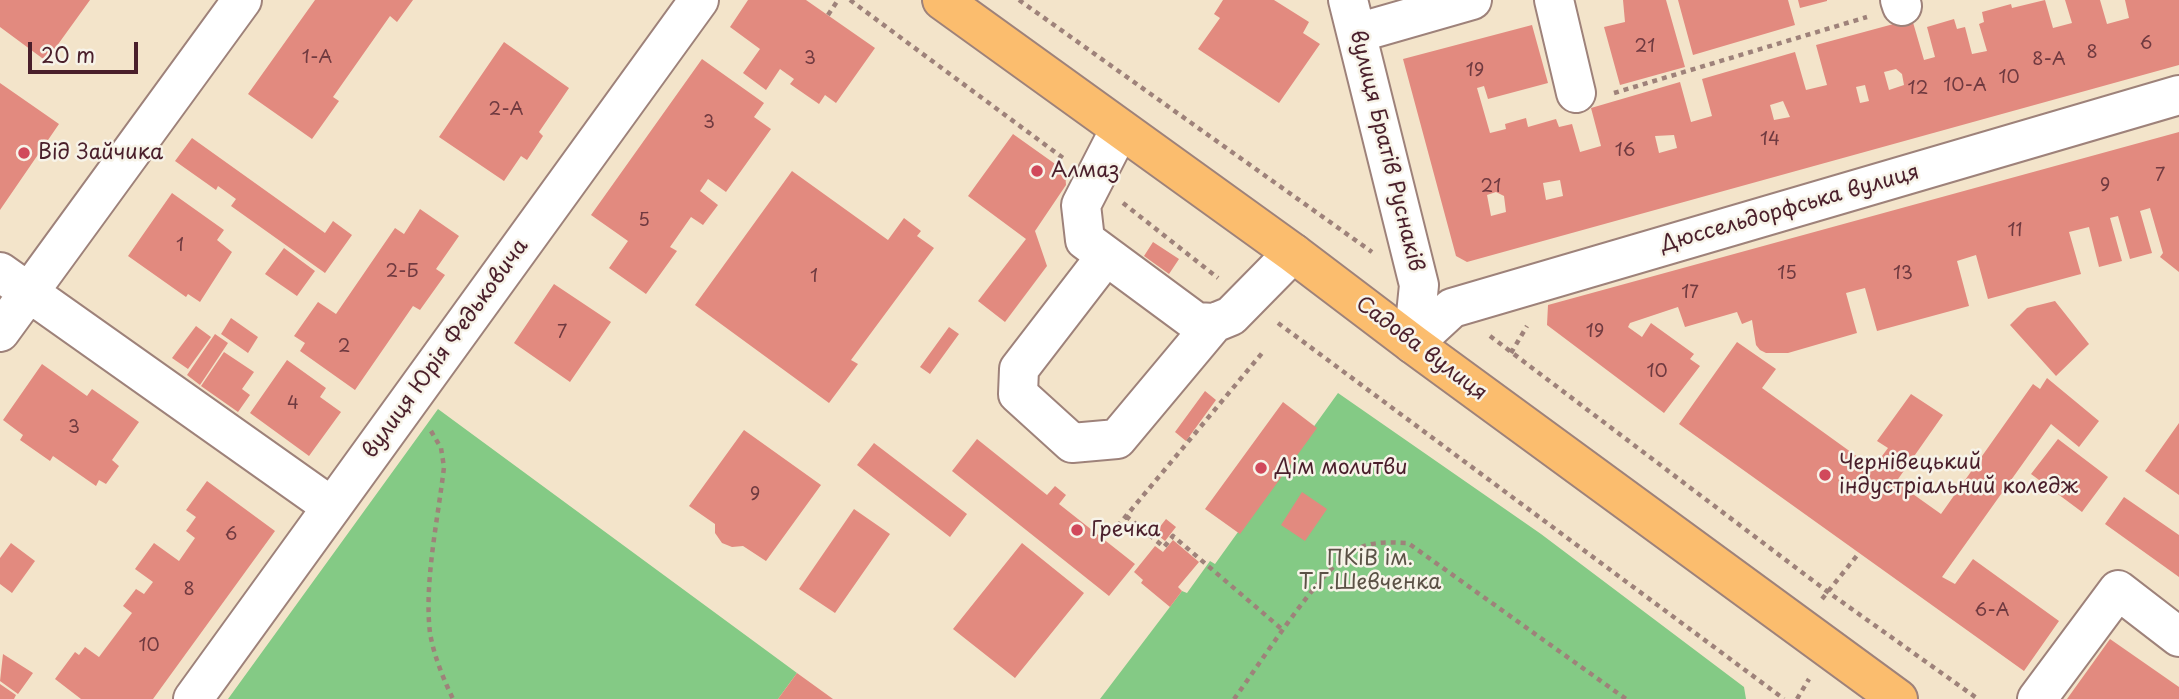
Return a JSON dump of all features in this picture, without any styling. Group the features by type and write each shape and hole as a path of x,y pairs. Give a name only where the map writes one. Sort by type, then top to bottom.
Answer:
{"main road":[{"name":"Садова вулиця","path":"942,0 1293,253 1898,699"}],"street":[{"path":"0,332 14,283 242,0"},
{"name":"вулиця Юрія Федьковича","path":"193,699 699,0"},
{"path":"1352,16 1472,0"},
{"path":"1554,0 1576,93"},
{"name":"вулиця Братів Руснаків","path":"1352,16 1419,285 1413,344"},
{"name":"Дюссельдорфська вулиця","path":"1413,344 1452,308 2179,95"},
{"path":"1120,129 1081,205 1085,240 1196,322 1214,323 1231,316 1293,253"},
{"path":"1106,256 1019,369 1017,394 1072,443 1117,439 1214,323"},
{"path":"14,283 332,508"},
{"path":"2037,699 2118,590 2179,636"}],"path":[{"path":"828,15 838,0"},
{"path":"850,0 1093,180 1246,300 1784,699"},
{"path":"1019,0 1419,285"},
{"path":"1576,93 1599,97 1901,3"},
{"path":"1452,308 1828,592 1978,699"},
{"path":"1111,534 1263,352"},
{"path":"403,409 427,425 442,448 444,467 429,599 430,634 439,670 453,699"},
{"path":"1126,516 1164,547 1173,536 1284,631"},
{"path":"1234,699 1326,576 1350,553 1377,541 1408,543 1626,699"},
{"path":"1800,627 1858,553"}],"green space":[{"name":"ПКіВ ім. Т.Г.Шевченка","path":"1338,393 1541,534 1744,687 1746,699 1100,699 1182,591 1187,593 1210,561 1215,564"},
{"path":"438,409 797,673 778,699 228,699"}],"building":[{"path":"0,0 90,0 46,61 0,27"},
{"path":"315,0 413,0 397,22 390,16 333,97 339,101 312,139 248,94"},
{"path":"748,0 806,0 875,48 836,103 825,95 819,104 790,84 794,79 780,69 766,90 743,73 760,49 730,27"},
{"path":"1223,0 1274,0 1309,22 1303,33 1320,44 1279,103 1198,49 1220,18 1214,14"},
{"path":"1623,0 1666,0 1685,67 1620,85 1604,27 1625,22"},
{"path":"1678,0 1788,0 1795,25 1693,55"},
{"path":"1798,0 1827,0 1827,1 1800,8"},
{"path":"2045,0 2053,28 2072,23 2065,0 2100,0 2107,24 2129,18 2125,0 2179,0 2179,65 1467,262 1456,256 1403,59 1532,25 1548,83 1488,99 1484,86 1477,88 1490,133 1506,129 1505,124 1526,118 1528,127 1556,119 1559,127 1572,124 1580,152 1601,146 1591,108 1680,82 1691,122 1712,116 1702,79 1795,52 1806,90 1827,85 1816,45 1912,19 1924,60 1935,57 1927,27 1954,19 1957,29 1965,27 1972,54 1987,51 1979,24 1984,22 1982,12 2011,4 2012,8","holes":["1896,69 1902,74 1904,85 1889,90 1884,72","1865,85 1869,101 1860,103 1856,87","1783,101 1790,117 1774,120 1770,105","1674,135 1677,148 1659,153 1655,136","1560,180 1563,196 1546,200 1543,183","1496,192 1504,196 1506,212 1491,216 1487,195"]},
{"path":"504,42 569,88 539,132 543,136 527,160 521,156 504,181 439,137"},
{"path":"702,59 764,103 754,117 771,129 726,192 708,179 700,191 718,205 703,225 691,217 670,247 677,251 646,294 609,268 628,241 591,215"},
{"path":"0,83 59,124 0,210"},
{"path":"2179,132 2179,272 2160,257 2163,253 2150,208 2140,211 2152,253 2130,259 2118,216 2110,218 2122,261 2099,267 2089,227 2069,232 2081,274 1988,299 1976,255 1957,261 1969,306 1877,331 1865,288 1846,293 1857,333 1788,353 1766,353 1760,350 1756,345 1752,320 1742,324 1737,312 1685,327 1678,307 1630,323 1628,327 1642,337 1651,323 1694,354 1690,359 1700,366 1664,413 1547,325 1548,305"},
{"path":"1013,134 1065,171 1066,185 1035,231 1047,266 1005,322 978,301 1026,239 968,196"},
{"path":"192,138 325,233 333,221 352,235 325,273 231,206 236,199 218,186 216,190 175,161"},
{"path":"792,171 888,240 904,218 921,231 917,236 934,248 851,360 858,364 829,403 695,305"},
{"path":"172,193 224,230 217,240 232,252 200,302 188,294 186,297 128,256"},
{"path":"420,209 459,236 436,269 445,275 420,310 413,306 355,390 300,351 305,343 294,336 318,302 336,314 395,228 404,234"},
{"path":"1153,242 1179,259 1169,274 1144,256"},
{"path":"284,248 315,271 297,296 265,274"},
{"path":"554,284 611,322 570,382 514,343"},
{"path":"2055,301 2089,344 2056,376 2010,325 2027,308"},
{"path":"231,318 258,337 248,353 221,334"},
{"path":"196,326 211,337 188,369 172,358"},
{"path":"949,327 959,334 930,374 920,367"},
{"path":"215,334 228,343 200,385 187,375"},
{"name":"Чернівецький індустріальний коледж","path":"1737,342 1776,369 1762,388 1873,468 1888,448 1877,441 1911,394 1943,415 1896,482 1941,514 2033,384 2040,389 2047,378 2099,421 2079,447 2051,424 1942,577 1955,584 1973,559 2059,621 2024,671 1679,424"},
{"path":"224,352 254,372 242,389 250,395 238,412 201,386"},
{"path":"287,360 326,388 320,397 341,412 309,456 250,413"},
{"path":"42,364 87,396 92,389 139,422 112,460 119,466 106,484 99,480 96,486 53,456 50,461 20,440 23,435 3,420"},
{"path":"1205,391 1216,400 1186,441 1175,432"},
{"name":"Дім молитви","path":"1283,402 1317,428 1240,534 1205,509"},
{"path":"2179,423 2179,495 2145,471"},
{"path":"744,430 821,485 766,561 743,546 732,547 722,543 715,533 715,524 689,506"},
{"path":"977,439 1047,495 1055,486 1066,495 1059,504 1135,564 1109,596 952,471"},
{"path":"2058,439 2108,477 2082,512 2031,474"},
{"path":"874,443 967,514 950,537 857,465"},
{"path":"207,481 275,531 153,699 81,699 55,679 75,652 79,655 85,647 99,657 132,613 123,606 136,589 144,594 153,582 135,569 154,543 179,561 195,538 186,531 196,517 186,510"},
{"path":"1302,492 1327,509 1305,541 1281,525"},
{"path":"2124,497 2179,535 2179,577 2105,524"},
{"path":"854,509 890,534 835,613 799,589"},
{"path":"1166,519 1176,527 1165,541 1155,533"},
{"path":"1173,540 1199,562 1178,587 1182,591 1170,607 1141,583 1143,580 1134,572 1155,546 1163,552"},
{"path":"11,543 35,561 12,593 0,584 0,558"},
{"path":"1022,543 1084,593 1015,678 953,629"},
{"path":"2110,639 2179,687 2179,699 2067,699"},
{"path":"3,654 33,673 18,694 0,681"},
{"path":"797,673 833,699 778,699"},
{"path":"0,684 16,695 14,699 0,699"}],"place":[{"name":"Від Зайчика","path":"24,153"},
{"name":"Алмаз","path":"1037,171"},
{"name":"Дім молитви","path":"1261,468"},
{"name":"Чернівецький індустріальний коледж","path":"1825,475"},
{"name":"Гречка","path":"1077,530"}]}
